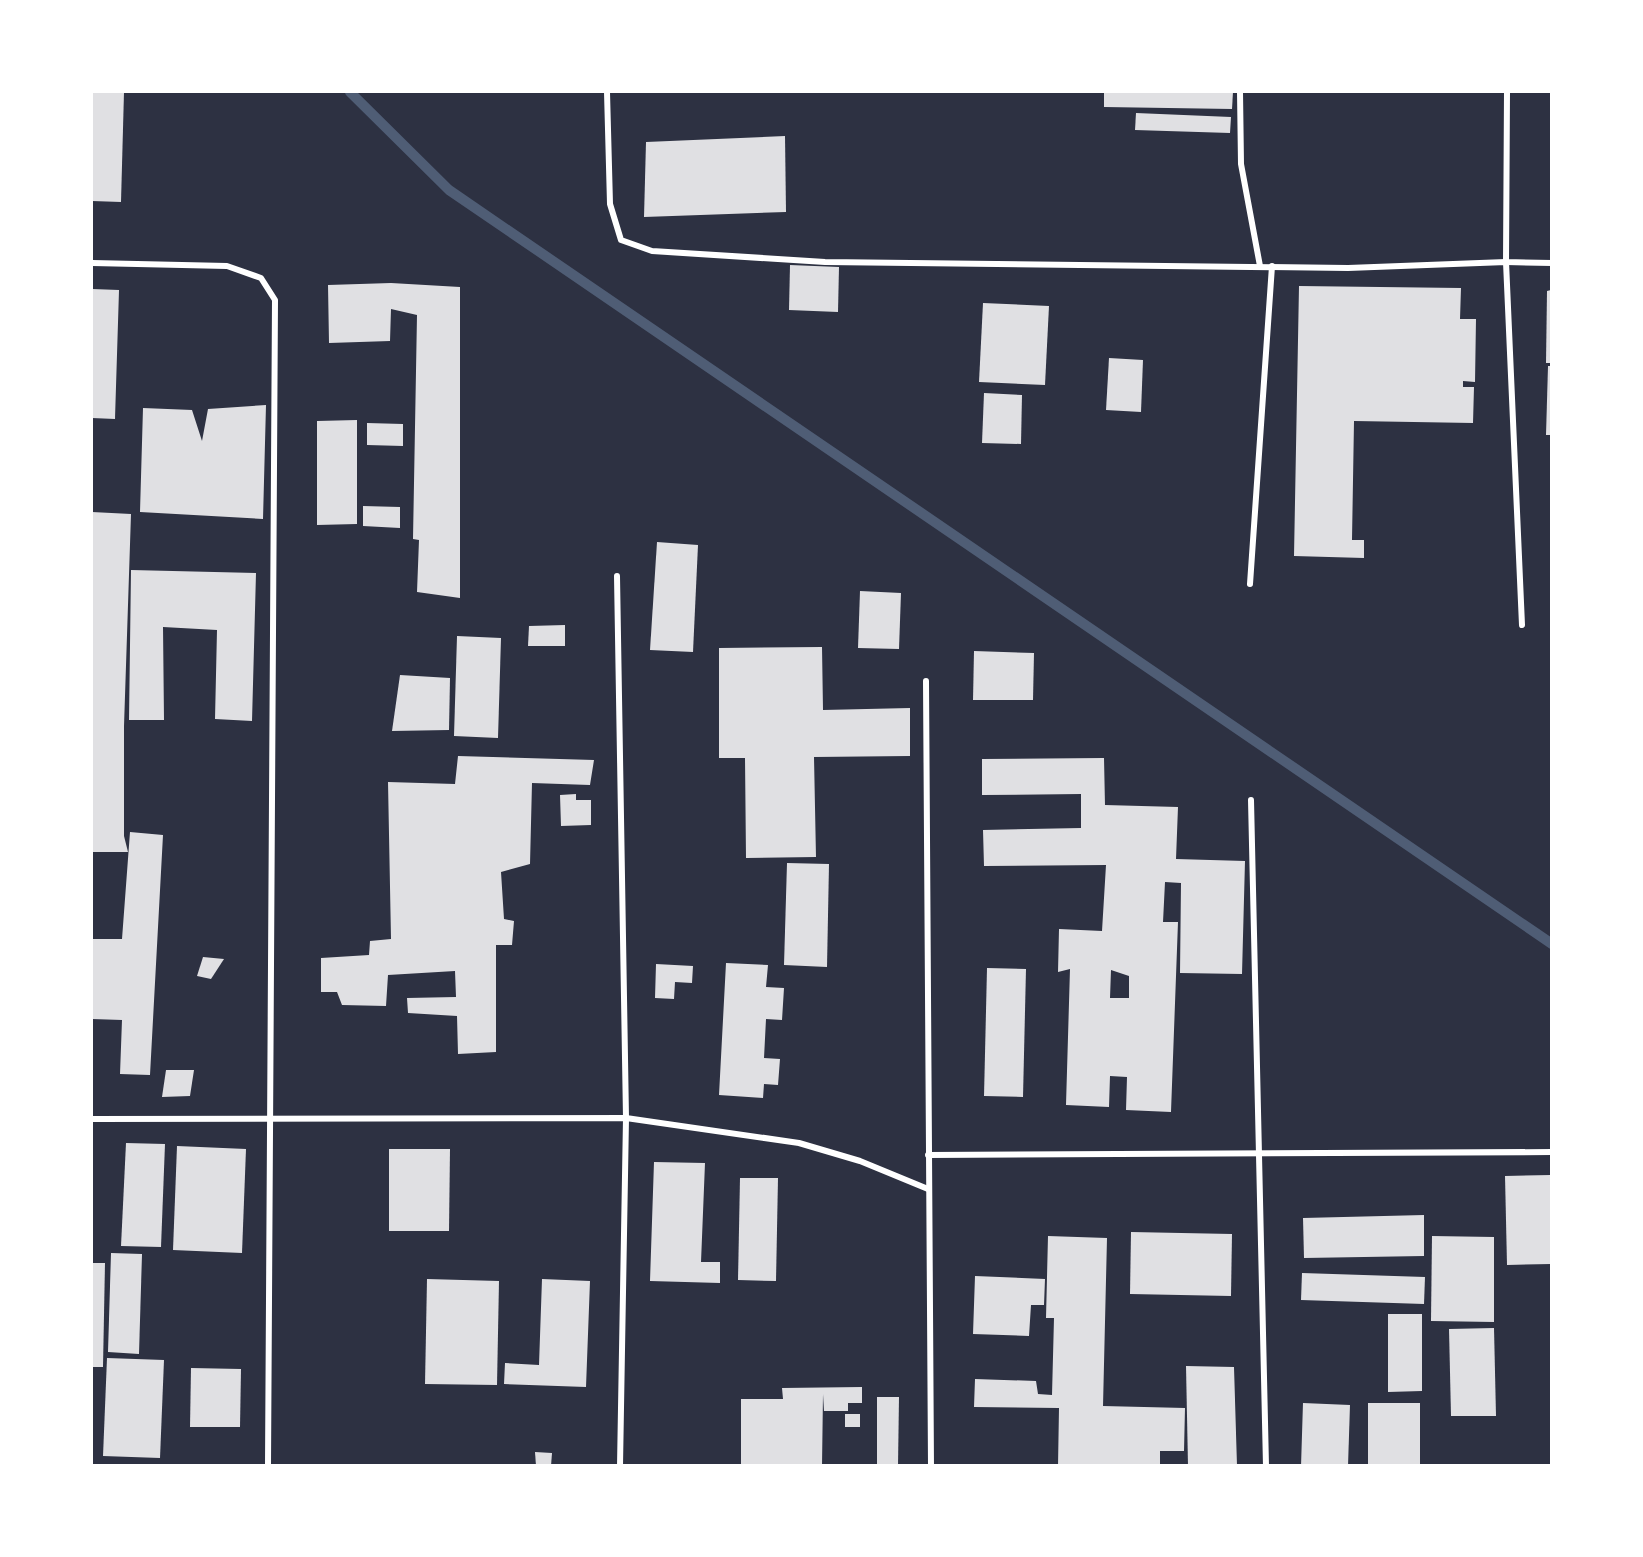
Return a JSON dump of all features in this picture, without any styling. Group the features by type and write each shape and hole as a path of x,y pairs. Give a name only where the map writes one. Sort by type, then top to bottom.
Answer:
{"street":[{"path":"607,92 610,204 621,240 652,251 825,262 1348,268 1506,262 1551,263"},
{"path":"1240,92 1241,164 1260,266"},
{"path":"1507,92 1506,262 1522,625"},
{"path":"92,263 227,266 261,278 275,300 272,1119 268,1466"},
{"path":"1250,584 1272,267"},
{"path":"617,576 626,1118 620,1466"},
{"path":"926,681 931,1466"},
{"path":"1251,800 1266,1466"},
{"path":"92,1119 626,1118 799,1143 860,1161 928,1189"},
{"path":"928,1155 1551,1152"}],"building":[{"path":"92,92 124,92 121,202 92,201"},
{"path":"1104,92 1233,92 1232,109 1104,107"},
{"path":"1136,113 1231,117 1230,133 1135,130"},
{"path":"785,136 786,212 644,217 646,142"},
{"path":"790,265 839,267 838,312 789,310"},
{"path":"391,283 460,287 460,598 417,592 419,540 413,539 417,315 391,309 390,341 329,343 328,285"},
{"path":"1299,286 1461,288 1460,319 1476,319 1475,382 1463,381 1463,387 1474,387 1473,423 1354,421 1352,540 1364,540 1364,558 1294,556"},
{"path":"92,289 119,290 115,419 92,418"},
{"path":"1551,290 1551,363 1546,363 1547,291"},
{"path":"983,303 1049,306 1045,385 979,382"},
{"path":"1109,358 1143,360 1141,412 1106,410"},
{"path":"1548,366 1551,366 1551,435 1546,435"},
{"path":"984,393 1022,395 1021,444 982,443"},
{"path":"266,405 263,519 140,512 143,408 192,410 202,441 208,409"},
{"path":"357,420 357,524 317,525 317,421"},
{"path":"367,423 403,424 403,446 367,445"},
{"path":"363,506 400,507 400,528 363,526"},
{"path":"92,512 131,514 124,726 124,836 128,852 92,852"},
{"path":"657,542 698,545 693,652 650,650"},
{"path":"131,570 256,573 252,721 215,719 217,630 163,627 164,720 129,720"},
{"path":"860,591 901,593 899,649 858,648"},
{"path":"565,625 565,646 528,646 529,626"},
{"path":"457,636 501,638 498,738 454,736"},
{"path":"822,647 823,710 910,708 910,756 814,757 816,857 746,858 745,758 719,758 719,648"},
{"path":"974,651 1034,653 1033,700 973,700"},
{"path":"400,675 450,678 449,730 392,731"},
{"path":"458,756 594,760 590,785 532,783 530,864 501,872 504,919 514,921 512,945 496,945 496,1052 458,1054 457,1016 408,1013 407,998 456,997 455,971 388,975 386,1006 342,1005 337,992 321,992 321,958 369,955 370,941 391,939 388,782 455,784"},
{"path":"1104,758 1105,805 1178,807 1176,859 1245,861 1242,974 1180,973 1181,883 1165,882 1163,922 1178,922 1171,1112 1126,1110 1127,1077 1110,1076 1109,1107 1066,1105 1070,969 1058,972 1059,929 1102,931 1106,865 984,866 983,830 1081,828 1081,794 982,795 982,759","holes":["1111,970 1129,976 1129,998 1110,998"]},
{"path":"576,794 576,800 591,800 591,825 561,826 560,795"},
{"path":"130,832 163,835 150,1075 120,1074 122,1020 92,1019 92,939 122,939"},
{"path":"787,863 829,864 827,967 784,965"},
{"path":"203,957 224,959 211,979 197,976"},
{"path":"726,963 768,965 766,987 784,988 782,1020 766,1019 764,1058 780,1059 778,1085 764,1084 763,1098 719,1095"},
{"path":"656,964 693,966 692,983 675,982 674,999 655,998"},
{"path":"987,968 1026,969 1023,1097 984,1096"},
{"path":"166,1070 194,1070 190,1096 162,1097"},
{"path":"126,1143 165,1144 161,1247 121,1246"},
{"path":"177,1146 246,1149 242,1253 173,1250"},
{"path":"389,1149 450,1149 449,1231 389,1231"},
{"path":"654,1162 705,1163 701,1262 720,1262 720,1283 650,1281"},
{"path":"1551,1175 1551,1264 1507,1265 1505,1176"},
{"path":"740,1178 778,1178 776,1281 738,1280"},
{"path":"1424,1215 1424,1256 1304,1258 1303,1218"},
{"path":"1131,1232 1232,1234 1231,1296 1130,1294"},
{"path":"1048,1236 1107,1238 1103,1406 1185,1408 1184,1451 1160,1451 1160,1466 1058,1466 1059,1408 974,1407 975,1379 1036,1381 1038,1394 1052,1395 1054,1318 1046,1318"},
{"path":"1432,1236 1494,1237 1494,1322 1431,1321"},
{"path":"111,1253 142,1254 139,1354 108,1352"},
{"path":"92,1263 105,1263 103,1367 92,1367"},
{"path":"1302,1273 1425,1277 1424,1304 1301,1300"},
{"path":"975,1276 1045,1279 1044,1305 1031,1305 1029,1336 973,1334"},
{"path":"427,1279 499,1281 497,1385 425,1384"},
{"path":"542,1279 590,1281 586,1387 504,1384 505,1363 539,1365"},
{"path":"1388,1314 1422,1314 1422,1391 1388,1392"},
{"path":"1494,1328 1496,1416 1451,1416 1449,1329"},
{"path":"107,1358 164,1360 160,1458 103,1456"},
{"path":"1186,1366 1234,1367 1237,1466 1188,1466"},
{"path":"191,1368 241,1369 240,1427 190,1427"},
{"path":"862,1387 862,1403 848,1403 848,1411 824,1411 823,1394 822,1466 741,1466 741,1399 783,1399 782,1388"},
{"path":"877,1397 899,1397 898,1466 877,1466"},
{"path":"1303,1403 1350,1405 1348,1466 1301,1466"},
{"path":"1368,1403 1420,1403 1420,1466 1368,1466"},
{"path":"845,1414 860,1414 860,1427 845,1427"},
{"path":"535,1452 552,1453 551,1466 536,1466"}],"waterway":[{"path":"350,92 449,190 1552,944"}]}
